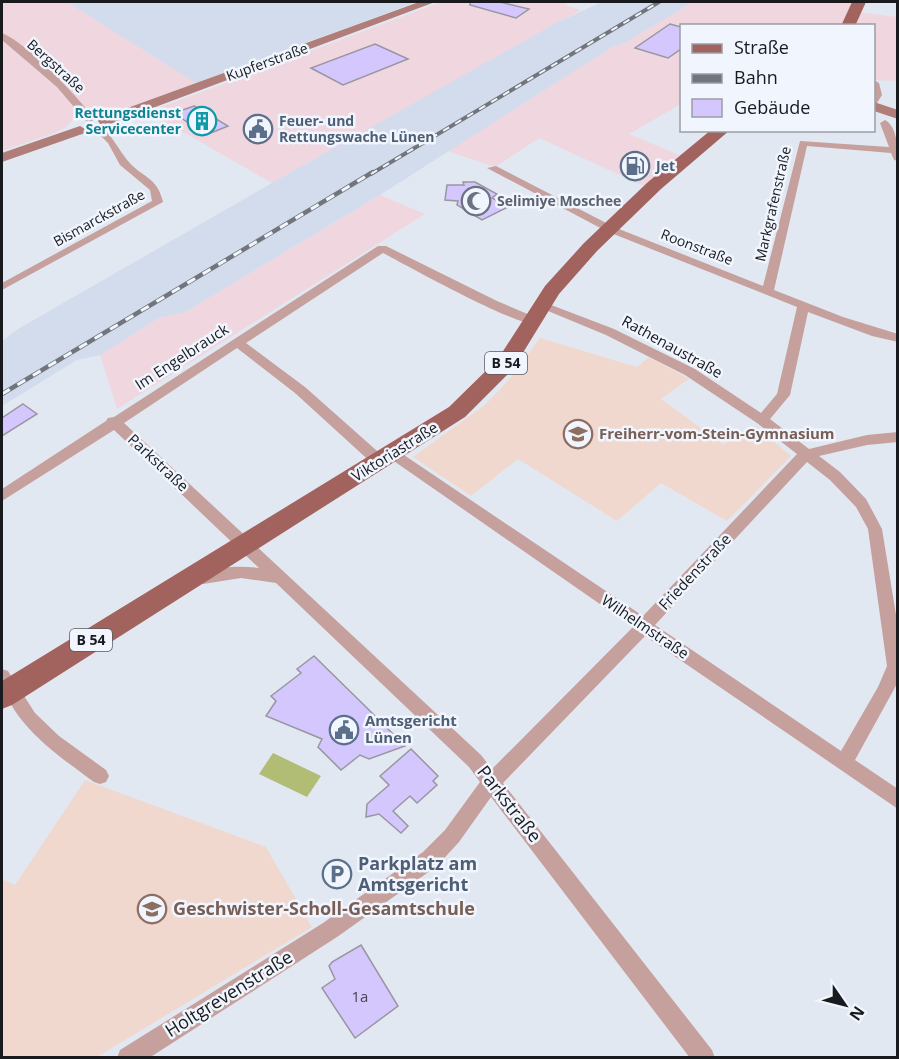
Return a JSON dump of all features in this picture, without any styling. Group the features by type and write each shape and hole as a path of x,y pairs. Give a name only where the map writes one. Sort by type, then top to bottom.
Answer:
{"main road":[{"path":"849,24 859,2"},
{"name":"Viktoriastraße","path":"5,687 180,585 440,424 477,394 510,358 559,282 610,229 720,132"}],"street":[{"name":"Kupferstraße","path":"2,158 429,2"},
{"name":"Bergstraße","path":"2,36 80,105 93,125"},
{"path":"875,103 897,115"},
{"path":"885,123 896,154"},
{"name":"Bismarckstraße","path":"2,287 158,202 155,189 124,163 112,142 93,125"},
{"name":"Markgrafenstraße","path":"768,291 803,143 896,154"},
{"name":"Roonstraße","path":"492,168 610,229 803,306 876,333 897,338"},
{"name":"Rathenaustraße","path":"382,248 493,304 610,332 690,372 762,420 835,476 861,503 875,529 895,666 886,690 844,763"},
{"name":"Im Engelbrauck","path":"2,496 113,421 382,248"},
{"path":"762,420 783,395 803,306"},
{"name":"Wilhelmstraße","path":"237,342 387,458 644,626 897,800"},
{"name":"Parkstraße","path":"113,421 475,761 704,1058"},
{"path":"805,455 867,440 897,437"},
{"name":"Friedenstraße","path":"492,781 644,626 805,455"},
{"path":"180,585 220,572 241,571 282,579"},
{"path":"5,687 29,718 53,742 100,776"},
{"name":"Holtgrevenstraße","path":"128,1058 330,930 430,859 452,836 492,781"}],"shaded area":[{"path":"2,2 68,2 196,83 114,113 95,111 75,117 65,128 2,151"},
{"path":"67,2 417,2 196,83"},
{"path":"441,2 571,2 565,5 581,10 272,183 148,112"},
{"path":"602,2 693,2 626,42 612,47 380,195 185,312 159,318 100,355 77,360 2,406 2,341 18,329 558,22"},
{"path":"693,2 854,2 851,11 897,17 897,81 875,80 875,24 680,24 680,105 629,134 679,155 644,186 539,138 495,167 448,151 612,47 626,42"},
{"path":"380,195 425,214 117,409 100,355 159,318 185,312"},
{"name":"Freiherr-vom-Stein-Gymnasium","path":"540,338 637,367 649,357 689,379 661,399 720,442 723,444 756,426 791,456 727,521 661,483 617,521 518,459 471,496 413,457 486,404 513,375"},
{"name":"Geschwister-Scholl-Gesamtschule","path":"85,780 266,847 312,927 97,1057 2,1057 2,879 15,885"}],"green space":[{"path":"273,753 321,776 307,797 259,774"}],"building":[{"path":"470,2 500,2 529,9 516,18 470,5"},
{"path":"670,24 680,27 680,50 668,58 635,48"},
{"path":"375,44 408,59 343,85 311,68"},
{"name":"Rettungsdienst Servicecenter","path":"194,106 228,126 206,135 174,113"},
{"name":"Selimiye Moschee","path":"463,182 475,182 497,194 492,198 508,207 482,220 457,205 458,201 445,200 447,185 464,185"},
{"path":"23,404 37,414 2,436 2,418"},
{"name":"Amtsgericht Lünen","path":"314,656 405,746 369,759 360,755 341,770 318,747 322,739 266,716 276,701 271,696 301,673 297,669"},
{"path":"411,749 438,776 433,781 437,785 417,803 410,796 393,811 408,826 401,833 379,814 366,817 367,804 389,785 380,776"},
{"path":"361,945 398,1006 355,1038 322,988 335,979 329,966 332,962"}],"railway":[{"path":"371,174 659,2"},
{"path":"2,394 373,172"}],"place":[{"name":"Rettungsdienst Servicecenter","path":"202,121"},
{"name":"Feuer- und Rettungswache Lünen","path":"258,129"},
{"name":"Jet","path":"635,166"},
{"name":"Selimiye Moschee","path":"476,201"},
{"name":"Freiherr-vom-Stein-Gymnasium","path":"578,434"},
{"name":"Amtsgericht Lünen","path":"344,730"},
{"name":"Parkplatz am Amtsgericht","path":"337,874"},
{"name":"Geschwister-Scholl-Gesamtschule","path":"152,909"}]}
